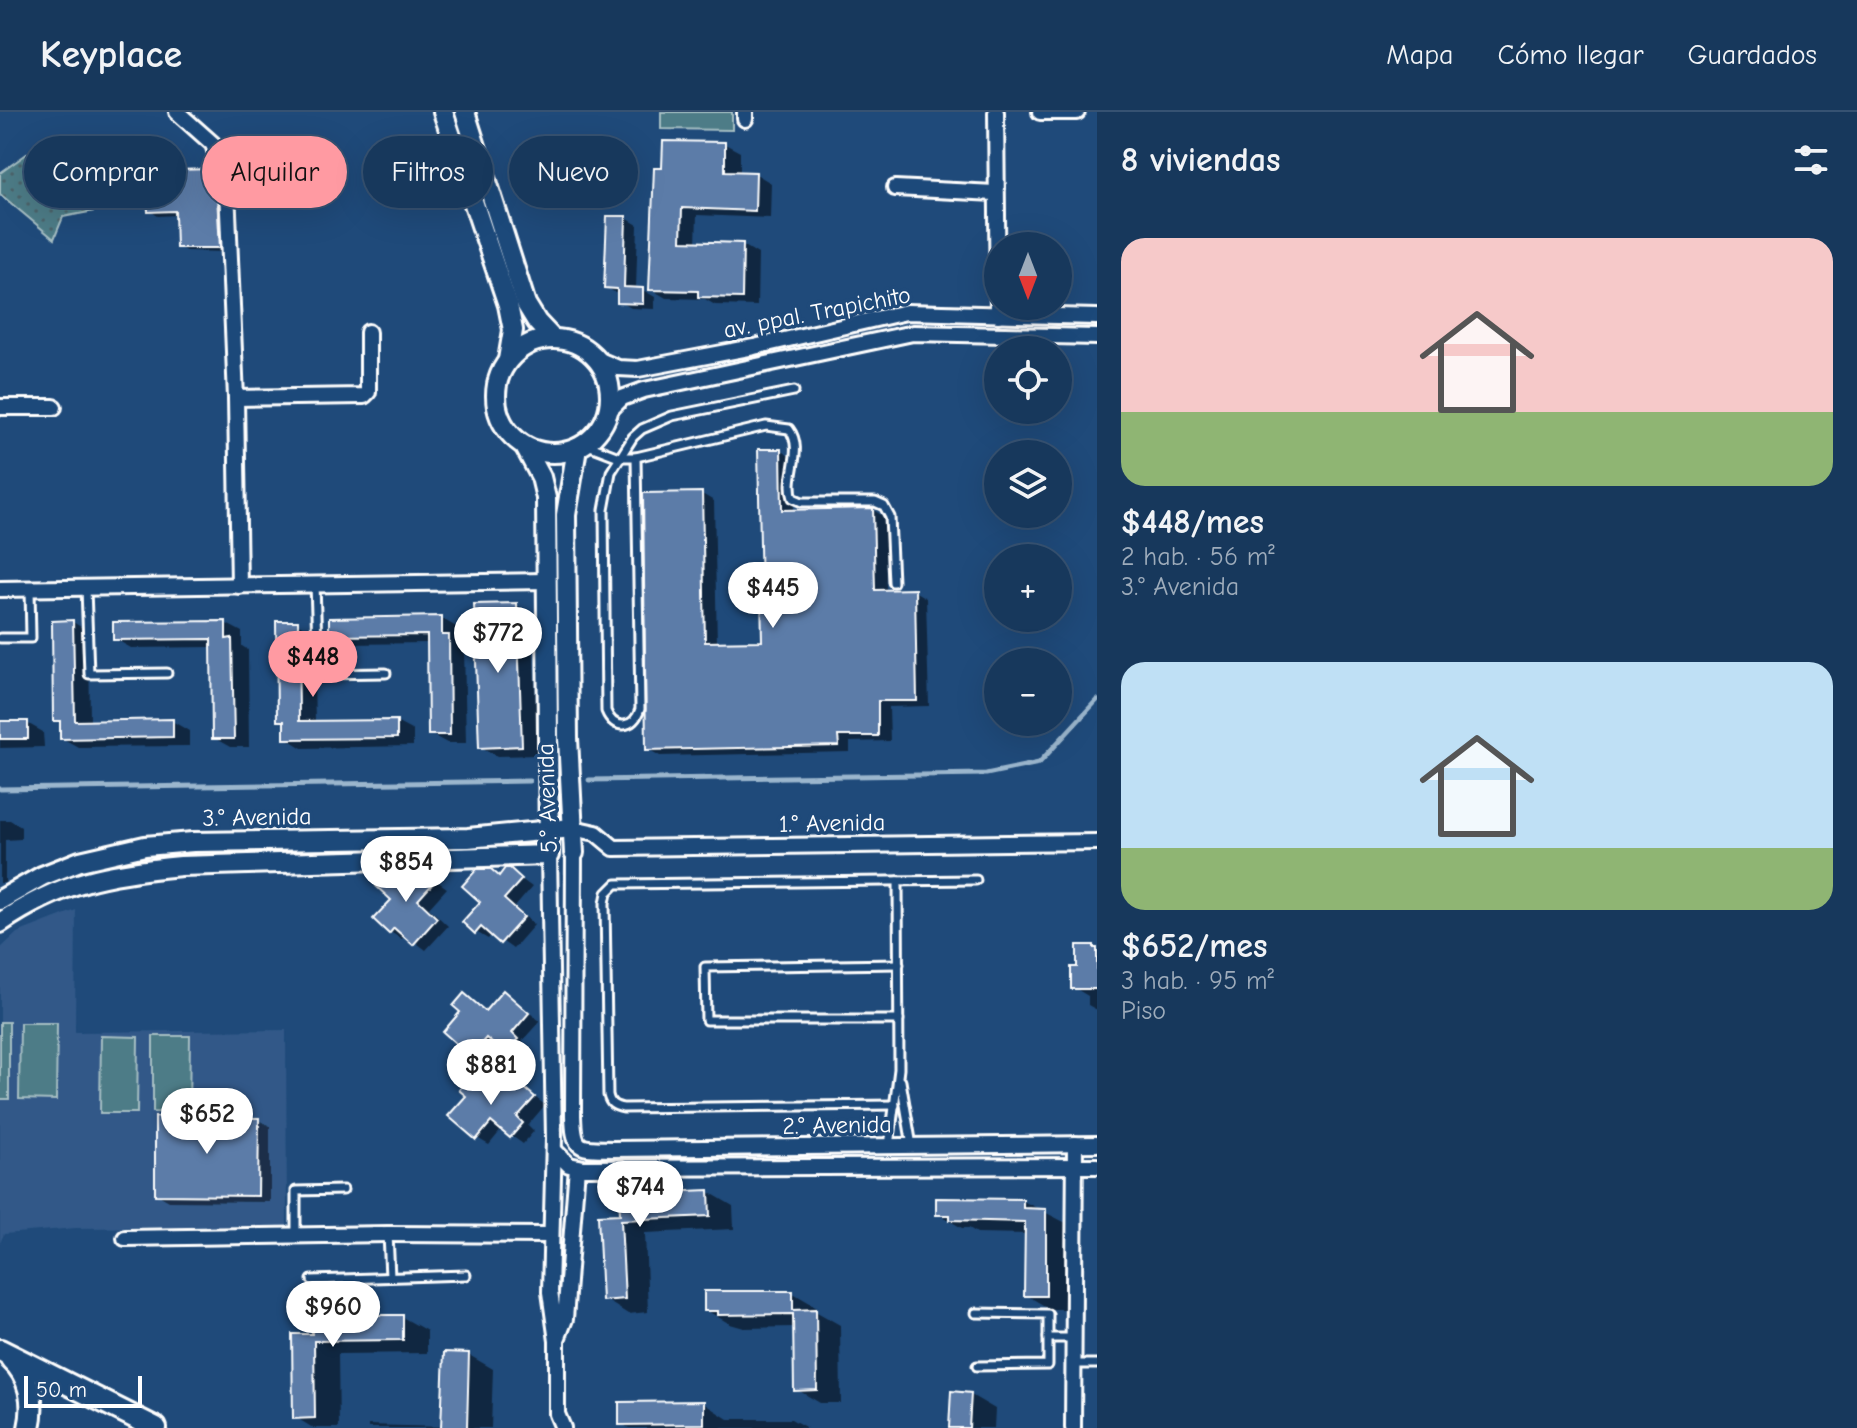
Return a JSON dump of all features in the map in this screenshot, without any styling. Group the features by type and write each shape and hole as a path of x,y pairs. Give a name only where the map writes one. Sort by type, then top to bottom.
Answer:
{"main road":[{"path":"0,1350 23,1369 33,1413 29,1428"},
{"path":"0,1350 156,1428"}],"street":[{"path":"177,112 213,144 227,189 236,398 239,586"},
{"path":"443,112 508,305 513,330 508,360"},
{"path":"465,112 526,304 553,339"},
{"path":"996,112 996,232"},
{"path":"1040,112 1077,112"},
{"path":"895,188 995,193"},
{"name":"av. ppal. Trapichito","path":"597,359 618,368 638,369 754,347 906,312 984,315"},
{"path":"979,315 979,333"},
{"name":"av. ppal. Trapichito","path":"1072,316 1097,317"},
{"path":"236,398 364,396 368,392 368,332"},
{"name":"av. ppal. Trapichito","path":"609,411 622,398 644,390 913,333 1097,337"},
{"path":"553,339 569,341 597,359 606,373 610,389 609,411 597,434 581,446 551,454 525,447 504,427 495,400 501,372 508,360 536,341 553,339"},
{"path":"0,407 54,407"},
{"name":"5.° Avenida","path":"578,1144 574,1138 573,1115 574,853 568,723 566,515 581,446"},
{"name":"5.° Avenida","path":"525,447 541,477 546,498 549,855"},
{"path":"0,589 546,581"},
{"name":"3.° Avenida","path":"0,900 42,876 80,861 145,846 193,842 468,838 573,828"},
{"name":"1.° Avenida","path":"573,828 596,833 614,848 1097,842"},
{"path":"549,855 554,1150 550,1292 557,1341 557,1414 563,1428"},
{"name":"3.° Avenida","path":"0,923 58,889 132,871 181,866 549,855"},
{"name":"2.° Avenida","path":"578,1144 592,1149 1097,1144"},
{"path":"1073,1428 1075,1144"},
{"path":"554,1150 561,1160 577,1167 1097,1166"},
{"path":"557,1341 565,1319 577,1167"},
{"path":"125,1238 551,1235"}],"lane":[{"path":"636,457 640,709 637,719 628,726 609,720 606,711 604,510 607,486 619,457 633,437 662,419 794,391"},
{"path":"581,446 619,457 636,457 766,426 789,429 796,441 791,489 793,498 802,502 875,502 887,509 893,582"},
{"path":"315,584 318,674 386,673"},
{"path":"86,588 89,674 167,673"},
{"path":"0,638 31,638 30,589"},
{"path":"895,1105 615,1106 608,1095 607,893 616,884 976,880"},
{"path":"889,1147 899,1069 898,881"},
{"path":"899,964 705,967 706,1020 899,1020"},
{"path":"899,1069 912,1146"},
{"path":"296,1236 296,1191 343,1190"},
{"path":"388,1234 390,1277"},
{"path":"312,1280 466,1275"},
{"path":"976,1313 1048,1314 1048,1365 977,1366"},
{"path":"1048,1338 1074,1338"},
{"path":"1073,1364 1097,1364"}],"shaded area":[{"path":"76,910 75,1032 286,1030 287,1226 76,1228 4,1234 0,1243 0,949 17,933"}],"green space":[{"path":"661,112 732,112 732,130 661,129"},
{"path":"24,156 24,208 110,208 63,217 54,239 0,194 0,173"},
{"path":"0,1022 9,1022 9,1099 0,1099"},
{"path":"20,1023 57,1023 56,1100 19,1099"},
{"path":"101,1036 138,1037 137,1113 100,1113"},
{"path":"153,1036 190,1036 189,1113 153,1112"}],"building":[{"path":"663,141 725,142 725,171 756,172 755,211 682,208 681,241 743,243 742,298 698,297 698,291 649,290 654,168 662,168"},
{"path":"202,169 202,208 218,208 220,248 176,248 175,211 148,212 148,208 186,208 186,170"},
{"path":"607,216 626,216 624,287 643,288 643,304 617,303 617,289 604,288"},
{"path":"758,449 781,449 782,510 873,508 875,590 915,589 917,701 878,701 878,736 838,736 839,746 646,750 643,493 702,492 705,642 762,641"},
{"path":"517,603 522,746 479,748 474,604"},
{"path":"442,616 442,635 449,635 450,735 428,735 427,635 329,636 329,618"},
{"path":"73,620 75,721 173,719 173,737 60,739 60,721 53,721 52,621"},
{"path":"226,621 226,639 232,638 234,739 212,739 211,639 113,640 113,622"},
{"path":"276,621 298,621 299,721 397,720 397,738 284,739 284,721 277,721"},
{"path":"0,721 28,721 28,739 0,739"},
{"path":"505,868 510,868 522,879 504,899 524,917 500,944 481,927 475,934 462,922 480,902 462,886 477,869 491,869 499,876"},
{"path":"407,871 413,876 418,871 426,871 436,880 418,900 437,918 413,945 394,928 389,934 373,919 391,900 376,886 389,872"},
{"path":"1077,945 1094,945 1097,948 1097,989 1071,989 1071,967 1077,967"},
{"path":"503,990 529,1013 512,1033 518,1039 505,1054 486,1038 470,1056 443,1032 460,1012 453,1006 464,993 485,1011"},
{"path":"508,1074 535,1097 517,1117 523,1123 510,1138 491,1122 476,1140 448,1116 466,1096 459,1090 470,1076 490,1095"},
{"path":"155,1117 259,1118 258,1196 155,1195"},
{"path":"709,1190 710,1216 621,1220 625,1299 602,1301 598,1215 620,1214 619,1194"},
{"path":"936,1198 1023,1199 1023,1208 1046,1209 1046,1296 1024,1296 1025,1222 950,1220 950,1215 936,1215"},
{"path":"704,1291 793,1291 793,1310 816,1309 817,1390 794,1391 793,1314 718,1315 718,1311 704,1311"},
{"path":"312,1315 403,1315 403,1340 314,1341 315,1418 293,1419 292,1334 312,1334"},
{"path":"444,1352 469,1353 467,1428 441,1428"},
{"path":"951,1391 971,1393 969,1428 949,1428"},
{"path":"704,1401 704,1424 619,1425 619,1402"}],"waterway":[{"path":"589,780 986,774 1039,763 1097,700"},
{"path":"0,789 529,781"}]}
